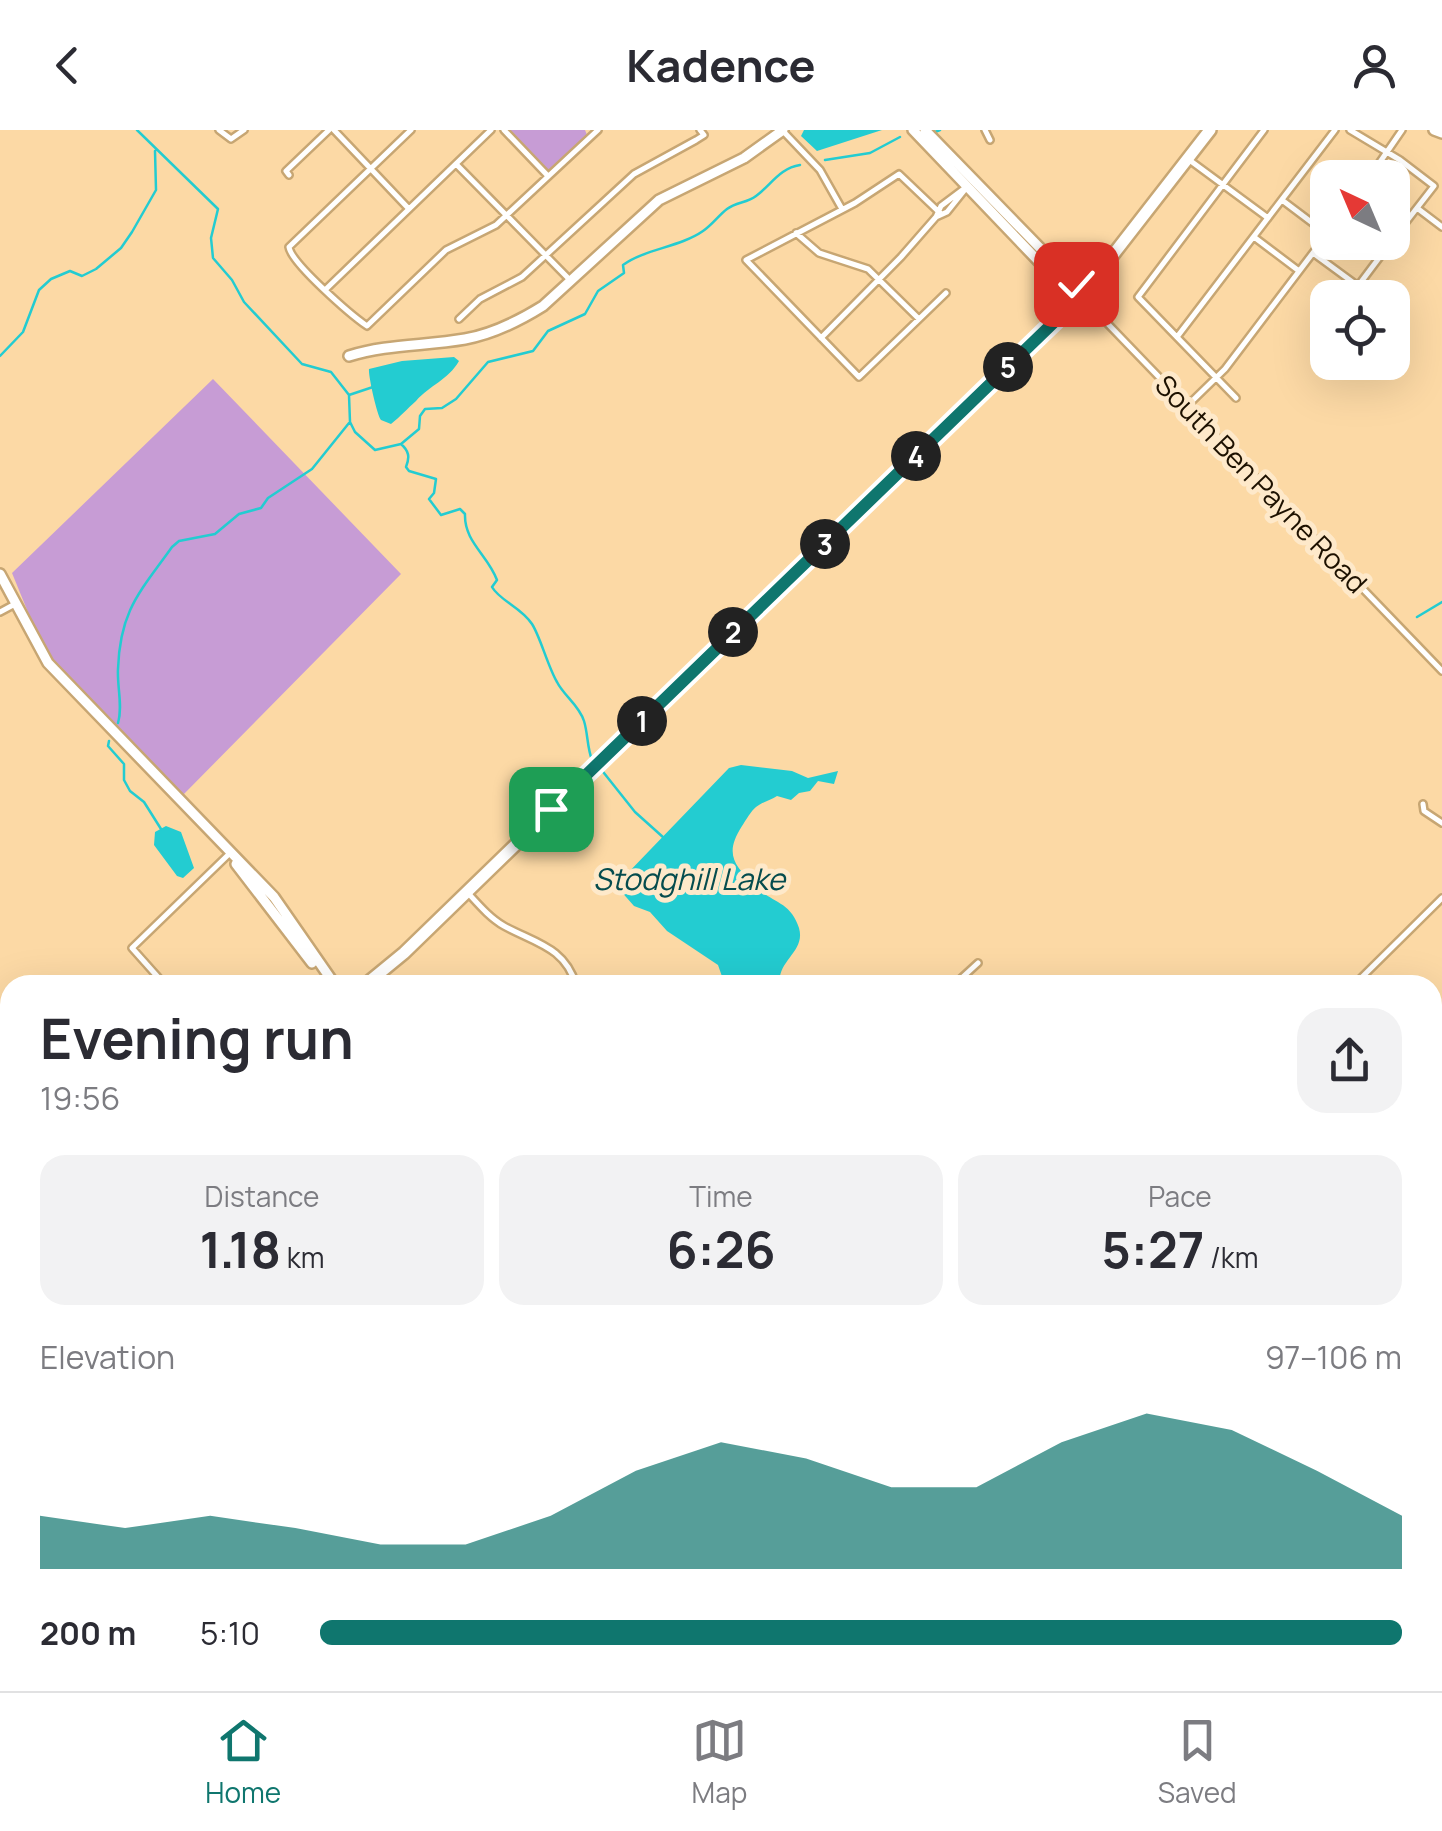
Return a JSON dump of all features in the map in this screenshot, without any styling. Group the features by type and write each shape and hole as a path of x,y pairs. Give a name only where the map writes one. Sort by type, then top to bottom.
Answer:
{"main road":[{"path":"377,975 1081,296 1210,130"}],"street":[{"path":"219,130 231,139 244,130"},
{"path":"289,175 286,172 332,130 409,209"},
{"path":"411,130 288,250 325,290 367,326 442,254 492,228 594,131"},
{"path":"325,290 491,130"},
{"path":"504,130 548,176"},
{"path":"349,356 374,348 487,334 543,306 659,200 744,158 782,130 820,170 842,209"},
{"path":"985,130 990,140"},
{"path":"1236,398 1138,296 1264,130"},
{"path":"1177,337 1334,130"},
{"path":"1350,130 1434,186 1410,217"},
{"path":"1383,160 1402,130"},
{"path":"1434,130 1442,132"},
{"path":"458,319 473,304 515,282 634,174 702,132"},
{"path":"922,132 1039,254 1076,284 1081,296"},
{"path":"1188,159 1268,218"},
{"path":"456,164 571,282"},
{"path":"939,214 899,174 746,260 859,377 946,293"},
{"path":"820,338 955,194 971,184"},
{"path":"1282,200 1310,221"},
{"path":"1417,208 1442,227"},
{"path":"796,233 820,253 856,263 879,279 919,319"},
{"path":"1254,237 1299,271"},
{"path":"1187,406 1216,378 1310,256"},
{"path":"1324,260 1350,280"},
{"path":"1363,280 1378,260"},
{"name":"South Ben Payne Road","path":"1081,296 1442,671"},
{"path":"0,574 48,663 229,854 324,975"},
{"path":"0,612 14,604"},
{"path":"1422,804 1424,811 1442,822"},
{"path":"157,975 132,948 229,854"},
{"path":"466,892 494,920 551,948 572,975"},
{"path":"1364,975 1442,898"},
{"path":"964,975 978,962"}],"shaded area":[{"path":"509,130 585,130 587,135 549,171"},
{"path":"213,379 401,574 182,796 43,649 12,573"}],"water":[{"path":"804,130 882,130 817,151 801,136"},
{"path":"454,357 459,361 450,373 395,421 391,424 381,420 369,369 402,361"},
{"name":"Stodghill Lake","path":"741,765 792,771 808,778 838,771 834,784 818,781 810,791 791,800 777,796 758,805 733,844 734,859 742,872 791,912 799,928 798,944 780,975 722,975 718,965 667,931 650,912 634,906 619,889 623,878 729,768"},
{"path":"166,826 181,832 194,868 183,878 177,876 154,845 155,832"}],"waterway":[{"path":"137,130 218,209 211,238 213,258 244,302 302,364 331,372 349,395 350,422 355,432 375,450 401,444 408,454 409,471 436,479 429,499 441,515 460,509 465,514 468,533 497,580 492,587 532,624 557,682 582,715 592,760"},
{"path":"935,132 940,130"},
{"path":"825,160 870,153 900,137"},
{"path":"0,356 23,332 39,290 51,279 70,271 82,276 121,248 156,190 155,151"},
{"path":"401,444 419,429 425,409 442,408 456,399 488,362 533,351 548,331 585,314 598,291 624,273 623,265 694,236 727,209 753,198 781,173 800,165"},
{"path":"349,395 373,387"},
{"path":"118,723 123,631 134,603 172,547 179,541 215,534 239,514 261,508 268,498 312,469 349,423"},
{"path":"1417,617 1442,602"},
{"path":"109,741 108,746 124,764 124,780 130,791 144,802 161,829"},
{"path":"600,768 635,812 664,838"}],"route":[{"path":"551,809 1081,296 1076,284"}]}
